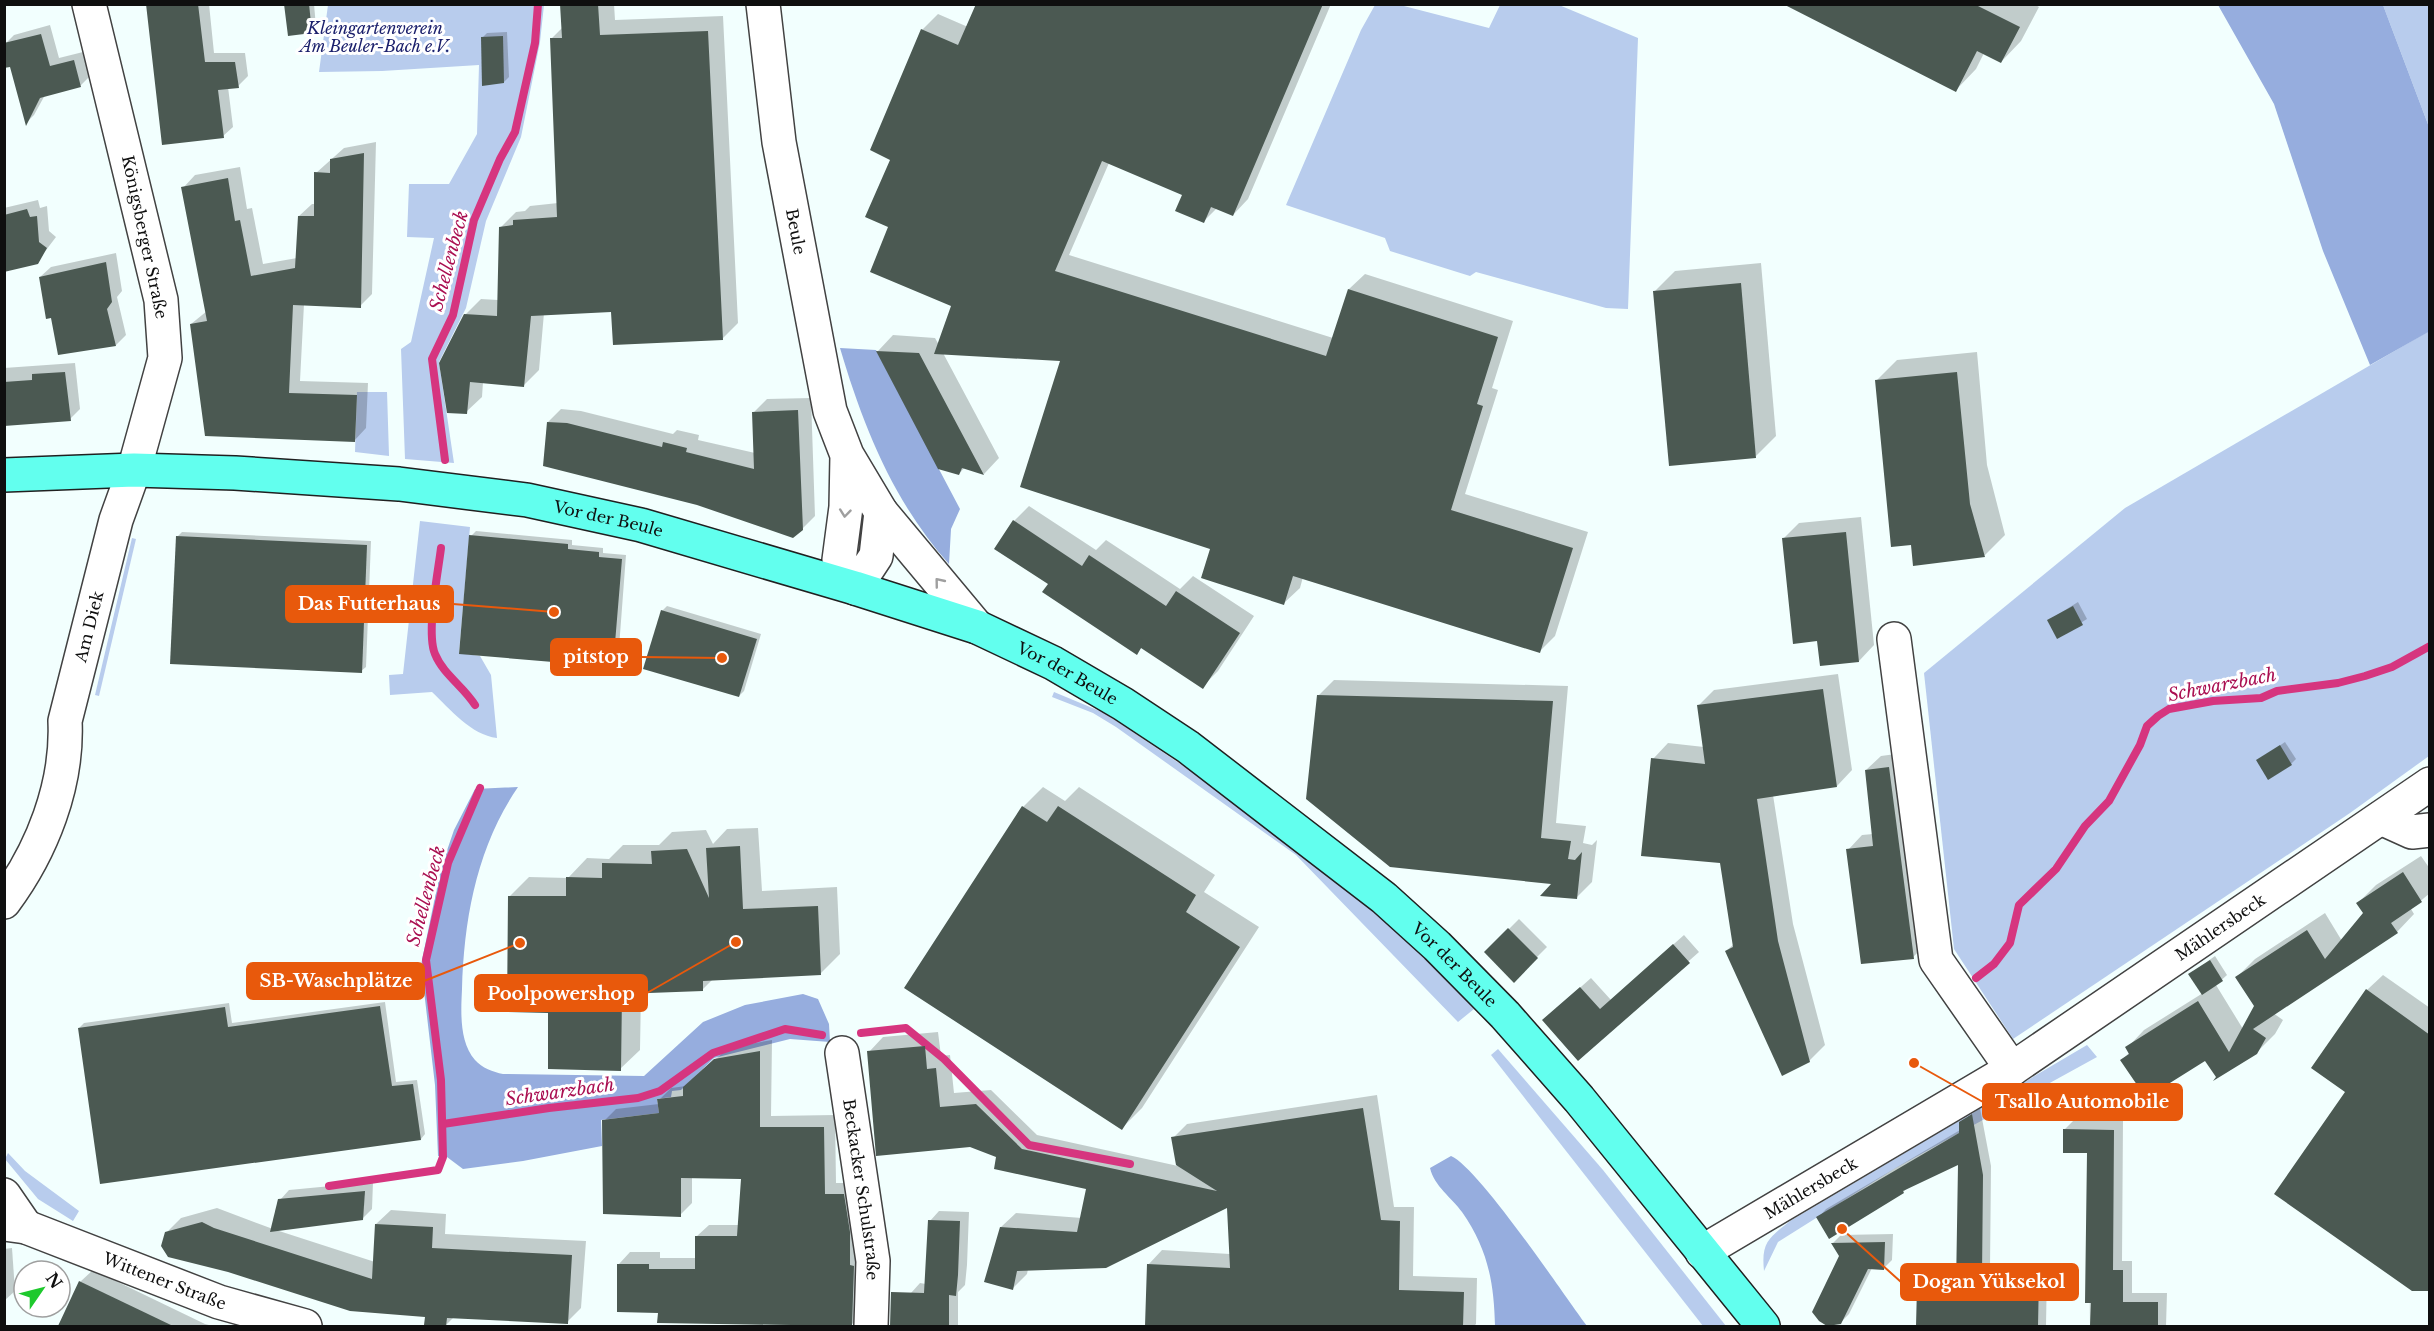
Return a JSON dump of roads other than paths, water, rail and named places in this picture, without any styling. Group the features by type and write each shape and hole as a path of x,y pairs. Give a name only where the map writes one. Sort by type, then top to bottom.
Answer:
{"main road":[{"path":"4,475 134,470"},
{"name":"Vor der Beule","path":"134,470 235,472 399,484 527,500 641,525 855,588 977,627 1053,663 1188,747 1384,898 1437,946 1505,1016 1579,1099 1763,1326"}],"street":[{"name":"Königsberger Straße","path":"89,4 161,300 165,332 165,358 134,470"},
{"name":"Beule","path":"763,4 779,142 830,411 847,455 881,512 977,627"},
{"name":"Beule","path":"847,455 846,507 839,560 855,588"},
{"name":"Am Diek","path":"4,902 29,867 49,818 66,750 65,722 116,520 134,470"},
{"path":"855,588 876,556 881,512"},
{"path":"1894,639 1936,960 2012,1069"},
{"name":"Mählersbeck","path":"1702,1252 2012,1069 2430,784"},
{"path":"2381,818 2412,832 2430,830"},
{"name":"Beckacker Schulstraße","path":"842,1053 873,1261 871,1326"},
{"path":"4,1196 15,1225"},
{"name":"Wittener Straße","path":"15,1225 219,1302 305,1326"}],"waterway":[{"name":"Schellenbeck","path":"445,460 432,359 453,315 474,220 500,159 515,132 535,43 538,4"},
{"name":"Schellenbeck","path":"441,548 432,618 435,654 443,668 475,705"},
{"name":"Schwarzbach","path":"1976,978 1994,964 2010,943 2019,905 2056,869 2085,826 2109,801 2140,745 2147,726 2158,716 2169,709 2213,701 2261,698 2277,691 2338,683 2392,667 2430,646"},
{"name":"Schellenbeck","path":"329,1186 438,1170 443,1157 441,1080 426,960 448,863 480,788"},
{"name":"Schwarzbach","path":"861,1033 906,1028 944,1059 1029,1145 1130,1164"},
{"name":"Schwarzbach","path":"443,1124 549,1108 638,1098 660,1091 713,1053 785,1029 822,1035"}],"place":[{"name":"Das Futterhaus","path":"554,612"},
{"name":"pitstop","path":"722,658"},
{"name":"Poolpowershop","path":"736,942"},
{"name":"SB-Waschplätze","path":"520,943"},
{"name":"Tsallo Automobile","path":"1914,1063"},
{"name":"Dogan Yüksekol","path":"1842,1229"}],"park label":[{"name":"Kleingartenverein Am Beuler-Bach e.V.","path":"375,37"}]}
